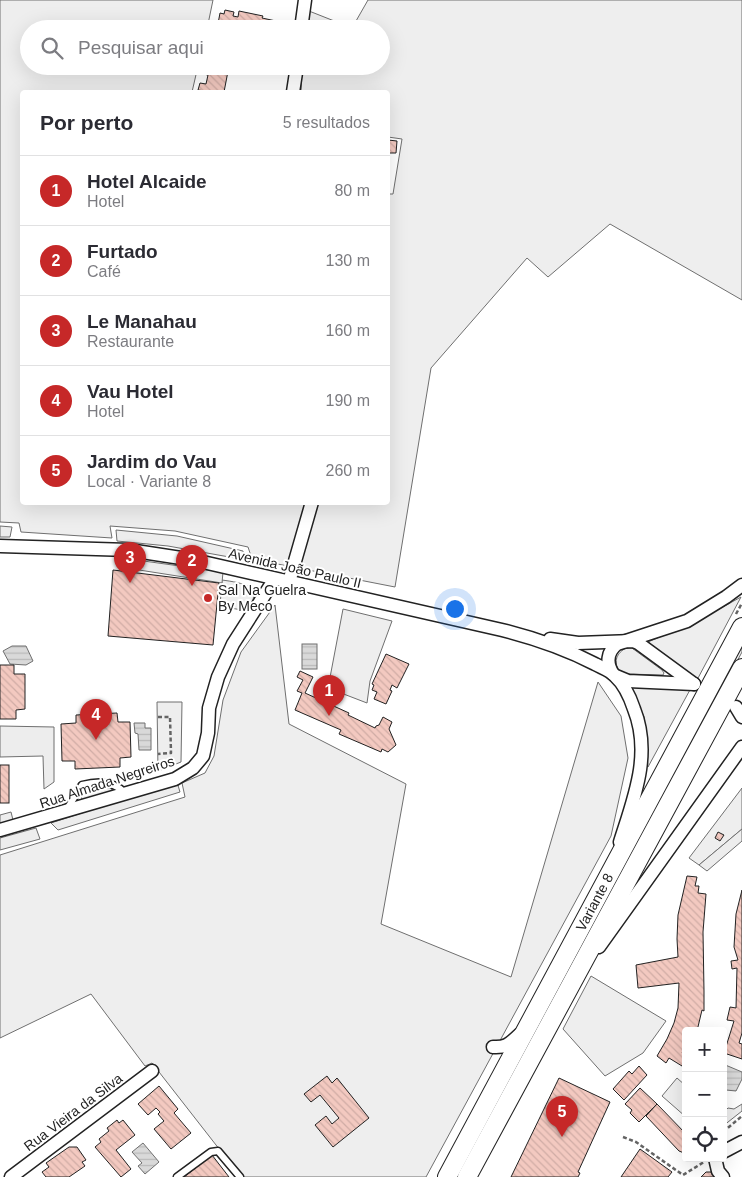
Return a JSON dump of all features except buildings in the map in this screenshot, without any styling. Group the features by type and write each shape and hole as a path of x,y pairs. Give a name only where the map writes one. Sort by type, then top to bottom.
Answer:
{"main road":[{"name":"Variante 8","path":"447,1177 742,626"},
{"name":"Variante 8","path":"467,1177 742,668"}],"street":[{"path":"302,20 305,0"},
{"path":"293,90 296,75"},
{"path":"289,582 311,505"},
{"name":"Avenida João Paulo II","path":"0,546 129,550 194,560 274,580 521,635"},
{"name":"Rua Almada Negreiros","path":"0,830 175,779 193,768 203,756 208,734 208,708 218,678 233,644 274,580"},
{"path":"586,918 619,844 636,791 642,764 640,723 625,688 608,662 610,654 614,646 625,640 687,621 726,598 742,585"},
{"path":"521,635 578,643 625,640 638,643 694,684 628,681 573,653 521,635"},
{"path":"572,984 742,747"},
{"name":"Rua Vieira da Silva","path":"17,1175 152,1071"},
{"path":"727,1150 742,1142"},
{"path":"716,1162 718,1171 723,1177"}],"lane":[{"path":"65,812 82,785 92,783 112,784 119,786 126,794"},
{"path":"176,1177 211,1152 218,1151 240,1177"}],"path":[{"path":"158,717 170,717 171,752 158,754"},
{"path":"727,1129 742,1116"},
{"path":"623,1138 636,1142 683,1175 704,1162"}],"shaded area":[{"path":"0,0 213,0 209,20 20,20 20,75 196,75 192,90 20,90 20,505 390,505 390,194 393,194 402,139 390,137 390,90 301,90 302,75 390,75 390,20 357,20 368,0 742,0 742,300 610,224 548,277 527,258 431,368 395,587 252,559 248,547 175,531 110,526 112,538 21,532 19,523 0,522"},
{"path":"309,11 332,20 308,20"},
{"path":"0,526 12,527 10,537 0,537"},
{"path":"116,530 177,536 243,551 246,560 168,546 117,541"},
{"path":"122,558 223,572 222,583 120,567"},
{"path":"222,580 244,585 253,591 252,603 247,611 220,606"},
{"path":"741,597 697,680 648,642 699,620"},
{"path":"275,605 289,724 406,784 381,924 511,977 598,682 621,716 628,758 611,836 426,1177 241,1177 152,1063 145,1066 91,994 0,1038 0,855 185,797 182,783 205,773 214,756 223,700 241,652"},
{"path":"343,609 392,621 370,681 367,703 328,688"},
{"path":"742,641 742,652 461,1177 454,1177"},
{"path":"302,644 317,644 317,669 302,669"},
{"path":"12,646 26,646 33,661 26,665 10,664 3,651"},
{"path":"626,648 632,648 662,670 663,675 627,674 619,671 616,661 620,652"},
{"path":"629,686 691,688 648,767 644,717"},
{"path":"157,702 182,702 181,762 158,771"},
{"path":"134,723 145,723 145,728 151,728 151,750 139,750 138,734 135,733"},
{"path":"0,726 54,727 54,782 44,789 43,756 0,757"},
{"path":"177,782 180,792 58,830 51,823"},
{"path":"86,788 109,788 112,789 112,792 82,800 81,795"},
{"path":"742,788 742,829 699,865 689,858"},
{"path":"11,812 13,820 0,824 0,815"},
{"path":"36,828 40,839 0,850 0,838"},
{"path":"742,829 742,841 707,871 699,865"},
{"path":"591,976 666,1021 643,1053 605,1076 563,1029"},
{"path":"727,1066 742,1072 742,1079 736,1091 727,1090"},
{"path":"677,1078 682,1082 682,1114 662,1096"},
{"path":"742,1104 742,1111 727,1123 727,1109 734,1109"},
{"path":"143,1143 159,1162 145,1174 138,1166 142,1163 132,1152"}],"place":[{"name":"Le Manahau","path":"130,583"},
{"name":"Furtado","path":"192,586"},
{"name":"Sal Na Guelra By Meco","path":"208,598"},
{"name":"Hotel Alcaide","path":"329,716"},
{"name":"Vau Hotel","path":"96,740"},
{"name":"Jardim do Vau","path":"562,1137"}]}
